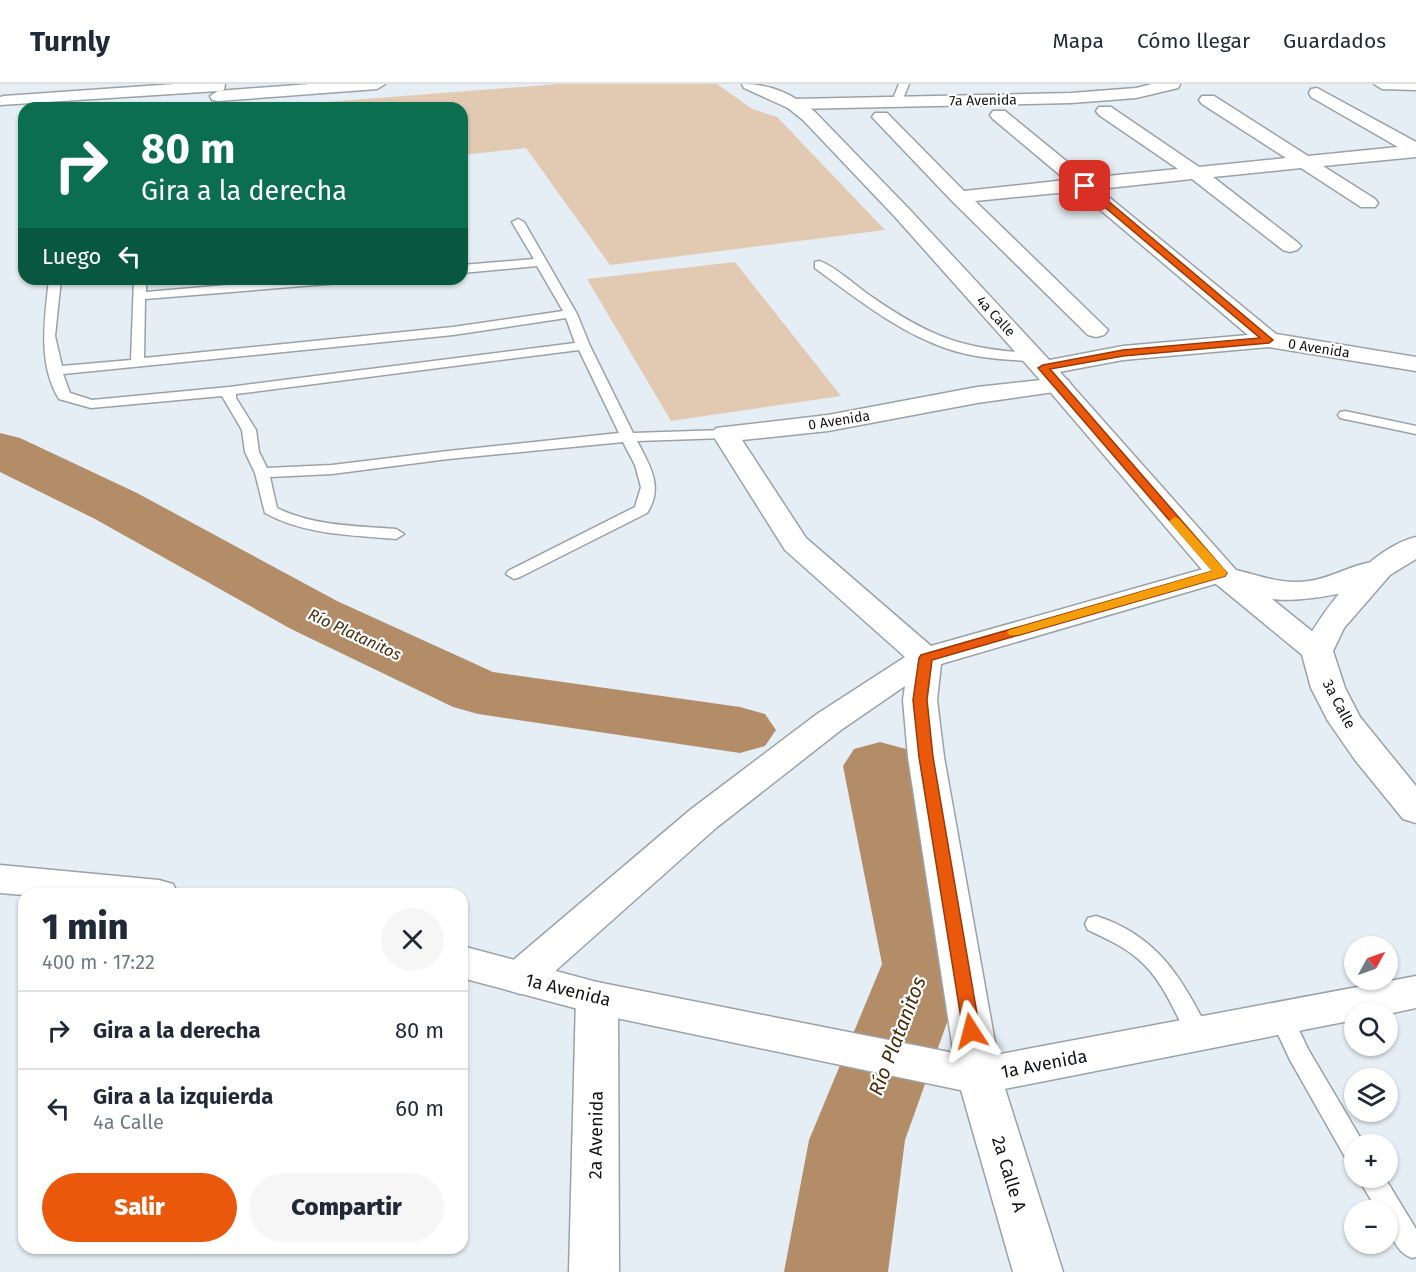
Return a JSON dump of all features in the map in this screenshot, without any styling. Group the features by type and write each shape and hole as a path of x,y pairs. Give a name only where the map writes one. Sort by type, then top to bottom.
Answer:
{"street":[{"path":"4,101 377,84"},
{"name":"4a Calle","path":"750,84 794,104 809,116 903,214 1045,370 1221,573 1317,651"},
{"name":"7a Avenida","path":"794,104 1071,98 1136,93 1172,84"},
{"path":"1382,84 1416,85"},
{"path":"1317,93 1416,151"},
{"path":"1208,100 1368,203"},
{"path":"1105,111 1197,174 1290,246"},
{"path":"999,115 1269,340"},
{"path":"882,117 959,197 1096,330"},
{"path":"959,197 1416,151"},
{"name":"0 Avenida","path":"725,434 828,423 977,395 1045,370 1123,353 1269,340 1416,364"},
{"path":"725,434 795,544 925,658"},
{"path":"1317,651 1330,625 1379,569 1416,546"},
{"name":"4a Calle","path":"1221,573 1252,586 1287,591 1318,590 1339,585 1379,569"},
{"path":"520,978 703,819 829,722 925,658 1221,573"},
{"name":"3a Calle","path":"1317,651 1329,689 1344,717 1416,810"},
{"name":"2a Calle A","path":"925,658 920,700 926,757 970,1075 1038,1272"},
{"path":"0,879 95,888"},
{"name":"1a Avenida","path":"468,964 597,998 970,1075 1416,992"},
{"name":"2a Avenida","path":"594,1272 597,998"}],"lane":[{"path":"903,102 900,96 904,84"},
{"path":"514,574 642,510 649,487 642,465 584,346 571,314 518,222"},
{"path":"468,268 540,262"},
{"path":"819,265 902,322 952,345 1001,356 1045,370"},
{"path":"54,285 49,336 56,371 64,396 91,404 229,391 584,346"},
{"path":"137,363 140,285"},
{"path":"140,296 269,285"},
{"path":"56,371 453,331 571,314"},
{"path":"229,391 229,398 249,430 252,452 262,474 270,510 291,521 330,528 396,534"},
{"path":"1345,415 1416,430"},
{"path":"262,474 348,469 628,437 725,434"},
{"path":"1096,924 1130,942 1152,958 1189,1014 1198,1034"},
{"path":"1282,1017 1298,1053 1345,1134"},
{"path":"1377,1188 1412,1246"}],"shaded area":[{"path":"559,84 717,84 752,109 777,117 885,230 610,265 526,148 468,154 468,102 327,102"},
{"path":"735,262 841,396 671,421 587,279"}],"waterway":[{"name":"Río Platanitos","path":"0,450 116,506 314,615 478,692 740,730"},
{"name":"Río Platanitos","path":"836,1272 857,1140 925,964 880,766"}],"slow traffic":[{"path":"1014,632 1221,573 1175,521"}],"route":[{"path":"971,1031 926,757 920,700 925,658 1221,573 1043,368 1123,353 1269,340 1085,186"}]}
